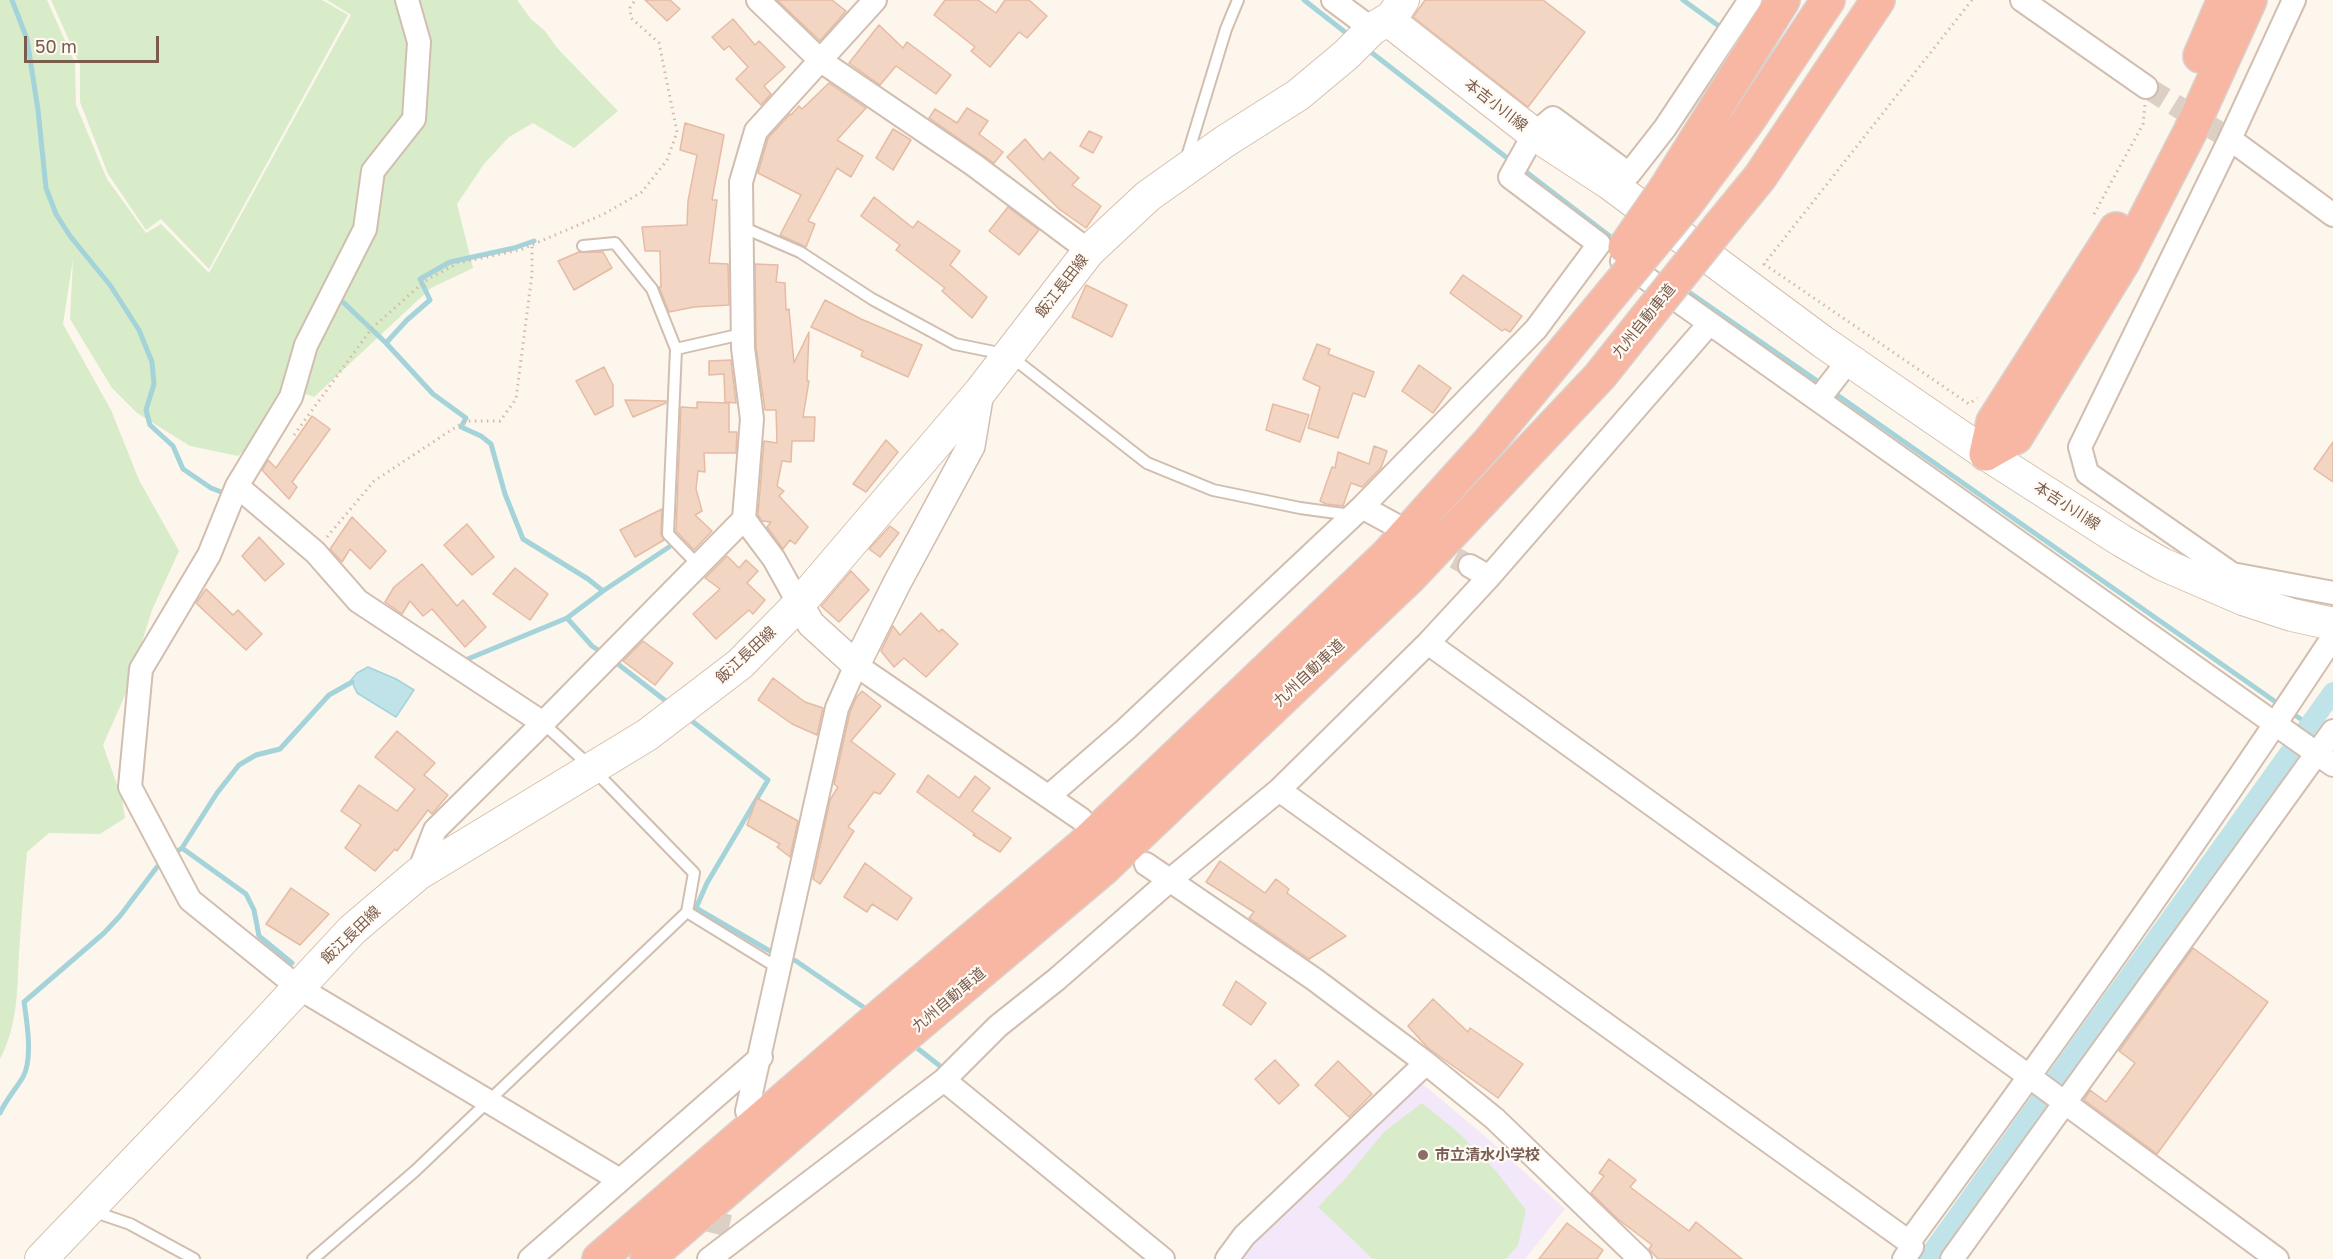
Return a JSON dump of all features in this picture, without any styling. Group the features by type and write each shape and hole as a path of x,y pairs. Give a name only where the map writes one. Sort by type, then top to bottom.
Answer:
{"highway":[{"path":"1676,196 1783,0"},
{"name":"九州自動車道","path":"647,1259 875,1040 948,959 1082,846 1387,555 1489,442 1607,269 1747,122 1828,0"},
{"name":"九州自動車道","path":"599,1259 875,1040 967,986 1103,869 1412,576 1600,376 1760,177 1878,0"},
{"path":"1760,177 1904,0"},
{"path":"1986,454 1993,422 2107,245 2172,120 2224,0"},
{"path":"1986,454 2016,437 2123,262 2190,132 2250,0"}],"main road":[{"name":"飯江長田線","path":"41,1259 352,930 418,874 647,735 740,664 799,604 980,392 1089,251 1148,196 1298,95 1388,16"},
{"name":"本吉小川線","path":"1388,16 1534,134 1609,183 1823,342 1986,454 2162,564 2243,599 2292,615 2333,624"}],"street":[{"path":"407,0 419,42 414,119 373,171 365,229 306,345 291,397 237,486 208,555 141,669 130,787 190,900 299,988 618,1179"},
{"path":"758,0 821,61 974,165 1089,251"},
{"path":"418,874 435,830 744,519 752,419 742,334 741,182 756,131 875,0"},
{"path":"1333,0 1388,16"},
{"path":"1750,0 1665,128 1629,174 1553,118 1534,134 1510,177 1607,269 1709,324 2325,759"},
{"path":"2022,0 2146,87"},
{"path":"2294,0 2230,139 2080,447 2087,473 2232,574 2333,593"},
{"path":"2230,139 2333,215"},
{"path":"1050,796 1125,730 1358,511 1536,329 1607,269"},
{"path":"710,1259 944,1080 998,1026 1057,979 1169,881 1279,790 1428,643 1479,572 1709,324"},
{"path":"1818,400 1849,360"},
{"path":"747,1112 837,708 856,664 897,583 970,446 980,392"},
{"path":"237,486 315,552 358,601 543,723"},
{"path":"1358,511 1395,525"},
{"path":"744,519 774,559 811,624 856,664 1081,819"},
{"path":"1279,790 1906,1250 2030,1077 2276,723 2333,637"},
{"path":"1428,643 2030,1077 2277,1259"},
{"path":"1952,1259 2064,1102 2325,759 2333,731"},
{"path":"1146,864 1314,979 1426,1063 1495,1119 1640,1259"},
{"path":"530,1259 760,1056"},
{"path":"1227,1259 1244,1236 1426,1063"},
{"path":"944,1080 1163,1259"},
{"path":"710,1259 716,1234"}],"lane":[{"path":"1183,172 1226,29 1238,0"},
{"path":"741,227 800,252 872,299 955,344 1009,355 1147,463 1213,490 1300,508 1358,511"},
{"path":"583,246 615,243 652,289 676,349 668,534 698,566"},
{"path":"676,349 742,334"},
{"path":"313,1259 416,1171 687,912 694,873 593,769 543,723"},
{"path":"687,912 778,968"},
{"path":"87,1210 130,1224 194,1259"}],"path":[{"path":"303,422 372,328 425,281 458,263 520,250 604,214 642,192 668,160 677,132 659,43 632,18 630,8 635,0"},
{"path":"1972,0 1764,264 1969,404 1978,396"},
{"path":"2092,218 2143,124 2146,87"},
{"path":"326,539 374,481 465,421 500,421 516,399 532,274 532,245"}],"shaded area":[{"name":"市立清水小学校","path":"1418,1080 1487,1138 1565,1209 1525,1259 1235,1259"}],"green space":[{"path":"0,0 47,0 75,63 76,105 107,179 146,233 161,224 209,273 351,15 327,0 517,0 558,49 618,111 574,148 533,123 509,137 484,164 457,204 473,268 431,288 314,397 306,394 238,456 190,446 137,413 112,388 70,319 73,259 63,324 111,410 139,480 179,551 152,610 126,693 103,745 122,799 125,818 100,834 49,833 27,852 17,995 10,1033 0,1059"},
{"path":"51,0 322,0 348,15 209,269 161,219 146,230 108,174 80,102 80,65"},
{"name":"市立清水小学校","path":"1422,1103 1459,1133 1496,1171 1526,1210 1518,1245 1506,1259 1373,1259 1318,1207 1384,1132"}],"water":[{"path":"368,667 414,690 396,717 357,693 351,680 357,673"}],"building":[{"path":"645,0 670,0 680,9 667,21"},
{"path":"777,0 832,0 846,11 820,41"},
{"path":"945,0 978,0 996,13 1005,0 1029,0 1047,16 1027,38 1019,32 990,67 971,51 975,47 934,15"},
{"path":"1425,0 1543,0 1585,32 1528,107 1413,17"},
{"path":"733,19 755,45 759,41 785,67 764,86 771,94 761,105 736,79 748,67 729,46 724,50 712,37"},
{"path":"879,25 903,48 907,42 951,75 936,94 896,66 880,85 849,63"},
{"path":"829,83 866,108 837,140 863,156 851,177 837,168 808,221 815,224 806,247 780,235 801,195 758,173 768,138 790,114 799,106 802,109"},
{"path":"967,108 988,121 979,134 1003,152 994,163 929,118 935,109 957,123"},
{"path":"685,123 724,135 712,200 717,200 709,263 728,264 729,305 694,307 669,312 659,287 661,287 660,251 645,251 642,227 687,225 688,201 697,155 680,150"},
{"path":"893,129 911,140 893,170 876,158"},
{"path":"1089,131 1102,137 1093,153 1080,146"},
{"path":"1025,139 1043,160 1050,152 1079,178 1072,185 1101,206 1086,228 1059,209 1007,157"},
{"path":"874,197 913,228 918,221 960,251 950,265 987,297 972,318 942,291 945,288 896,250 900,245 861,216"},
{"path":"1008,207 1039,230 1019,255 989,231"},
{"path":"579,252 603,252 612,268 574,290 558,261"},
{"path":"755,264 778,265 776,282 785,283 786,310 789,309 794,363 809,332 807,381 809,381 803,417 815,417 814,441 792,441 791,462 782,461 777,486 784,491 779,496 808,527 795,544 790,540 783,549 767,527 771,522 762,521 758,515 764,441 777,443 776,410 765,410 756,347"},
{"path":"1463,275 1522,316 1510,332 1505,329 1502,331 1450,293"},
{"path":"1086,285 1127,305 1112,337 1072,317"},
{"path":"825,300 861,319 922,345 908,377 861,356 863,351 811,327"},
{"path":"1317,344 1330,349 1328,354 1374,372 1365,397 1353,393 1338,438 1308,428 1320,387 1303,379"},
{"path":"731,360 736,403 725,402 724,374 709,375 709,361"},
{"path":"1419,365 1451,388 1433,413 1402,391"},
{"path":"604,367 613,385 613,406 595,415 576,381"},
{"path":"625,400 666,401 666,403 633,417"},
{"path":"697,402 729,403 729,432 737,432 736,453 704,453 705,472 698,471 696,489 702,511 695,515 712,531 694,550 676,531 681,407 697,408"},
{"path":"1273,404 1309,415 1300,442 1266,430"},
{"path":"312,416 330,429 292,482 297,487 289,499 262,470 268,460 276,468"},
{"path":"886,440 898,452 866,492 853,484"},
{"path":"2333,442 2333,482 2314,469"},
{"path":"1374,446 1387,451 1381,468 1362,487 1351,483 1343,506 1320,501 1332,467 1335,468 1338,452 1369,464"},
{"path":"662,509 661,534 664,540 635,557 620,530"},
{"path":"352,517 386,551 370,569 350,549 342,562 330,549"},
{"path":"467,524 494,557 472,575 444,545"},
{"path":"890,526 899,533 880,557 869,549"},
{"path":"259,537 284,564 265,581 242,556"},
{"path":"727,556 739,568 746,560 758,571 747,583 765,600 753,614 749,610 716,639 693,614 720,589 705,578"},
{"path":"422,564 457,606 463,600 486,627 465,647 432,609 423,616 410,601 402,614 385,602 394,587"},
{"path":"515,568 548,594 530,620 493,594"},
{"path":"851,571 869,590 839,622 821,606"},
{"path":"206,589 233,615 238,610 262,634 246,650 196,603"},
{"path":"921,613 939,632 942,629 958,644 926,677 904,658 894,667 881,651 893,626 900,635"},
{"path":"643,641 673,663 655,685 623,661"},
{"path":"773,678 805,702 823,708 817,735 792,724 758,700"},
{"path":"862,691 881,706 851,741 895,774 880,794 874,792 848,827 854,831 820,884 813,879 830,800 838,787 834,784 850,712"},
{"path":"397,731 435,763 424,775 448,795 432,814 428,810 397,851 395,849 375,871 345,848 361,825 341,811 359,785 397,811 415,789 375,757"},
{"path":"928,775 959,798 975,776 990,788 972,811 1011,838 1000,852 973,835 975,834 917,792"},
{"path":"757,798 798,821 790,857 777,847 780,844 747,825"},
{"path":"1220,861 1265,893 1276,879 1289,889 1287,893 1346,936 1309,959 1249,918 1254,912 1206,882"},
{"path":"865,863 912,898 897,920 872,904 867,912 844,897"},
{"path":"291,888 329,914 300,945 266,924"},
{"path":"2193,948 2268,1002 2157,1154 2084,1100 2090,1090 2106,1102 2135,1063 2119,1051"},
{"path":"1236,981 1266,1003 1251,1025 1223,1005"},
{"path":"1433,999 1468,1032 1470,1028 1523,1064 1498,1098 1428,1048 1408,1026"},
{"path":"1275,1060 1299,1085 1279,1104 1255,1079"},
{"path":"1338,1061 1372,1094 1349,1117 1315,1085"},
{"path":"1609,1159 1636,1180 1630,1187 1689,1231 1696,1222 1742,1259 1658,1259 1649,1249 1652,1245 1619,1220 1591,1193 1604,1176 1599,1173"},
{"path":"1567,1223 1603,1250 1597,1259 1539,1259"}],"waterway":[{"path":"12,0 27,39 38,110 46,188 56,214 70,236 110,285 139,330 152,362 154,384 146,410 150,425 173,446 183,469 211,488 229,495"},
{"path":"1304,0 1350,36"},
{"path":"1683,0 1723,29"},
{"path":"1367,49 1511,161"},
{"path":"1521,168 1616,241"},
{"path":"386,343 430,300 420,279 450,262 514,248 534,241"},
{"path":"1683,288 1823,385"},
{"path":"344,303 386,343 433,394 466,418 461,427 481,436 491,444 505,494 523,539 588,579 603,591 567,618"},
{"path":"1833,392 2280,705"},
{"path":"603,591 669,547"},
{"path":"463,661 567,618 592,646 604,654"},
{"path":"614,661 671,705"},
{"path":"182,848 217,793 239,765 256,755 280,749 329,695 352,682"},
{"path":"1927,1259 2333,692"},
{"path":"2290,712 2310,725"},
{"path":"688,718 768,780 707,883 696,908 778,954"},
{"path":"172,855 182,848 246,894 254,910 259,936 292,963"},
{"path":"0,1113 23,1077 28,1060 24,1002 104,933 120,916 157,867 165,861"},
{"path":"786,957 796,961 869,1011"},
{"path":"912,1044 945,1070"}],"tunnel":[{"path":"2146,87 2230,139"},
{"path":"1426,542 1470,566"},
{"path":"716,1234 728,1186"}],"place":[{"name":"市立清水小学校","path":"1423,1155"}]}
